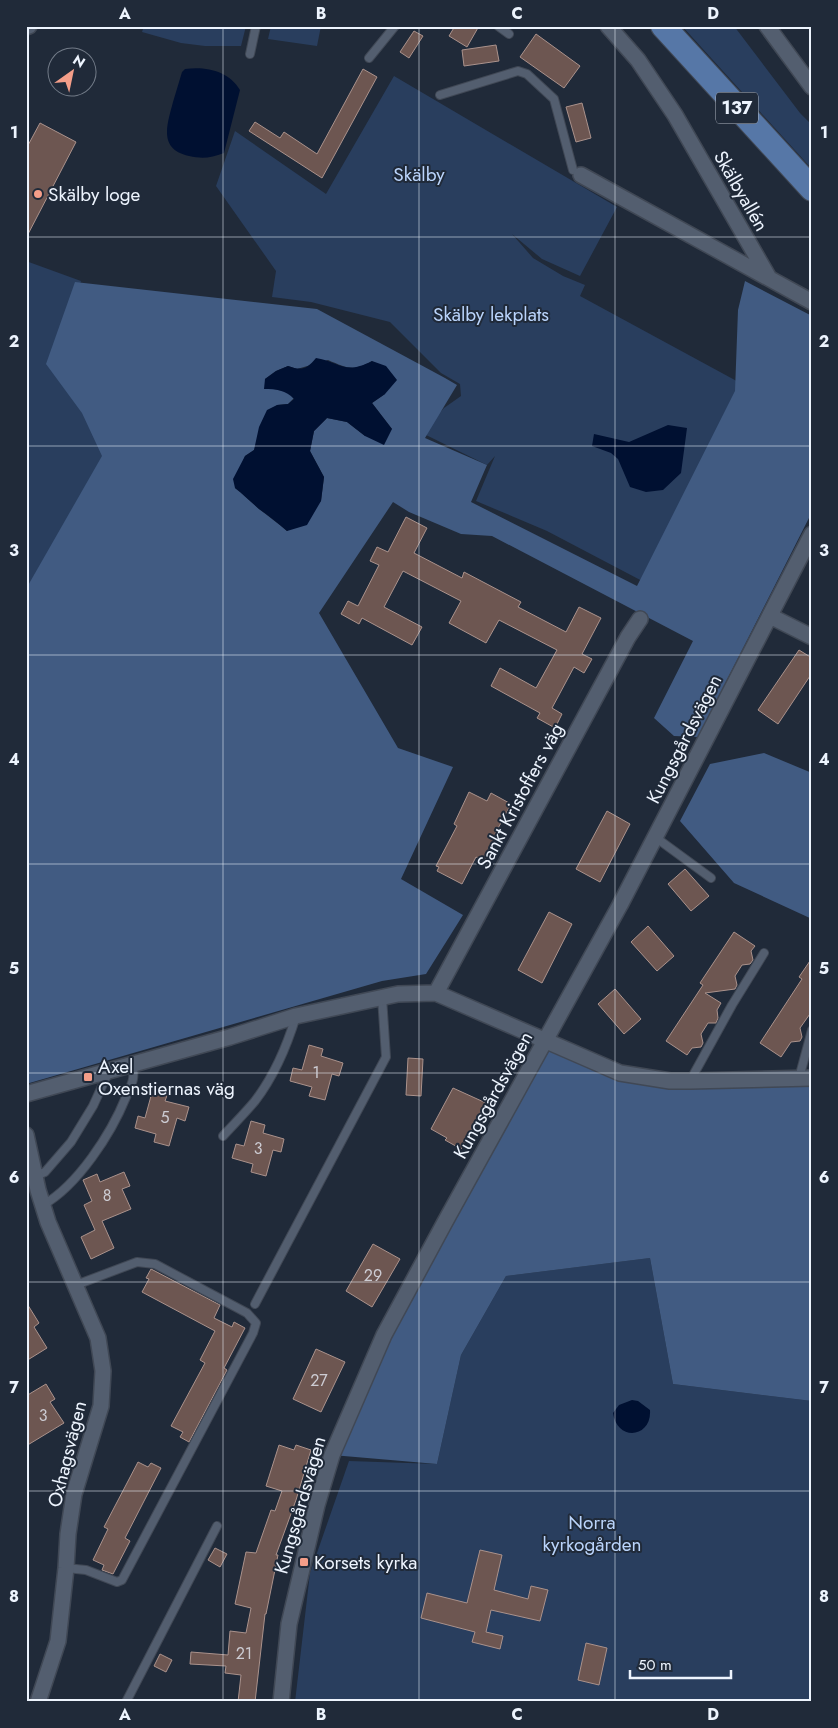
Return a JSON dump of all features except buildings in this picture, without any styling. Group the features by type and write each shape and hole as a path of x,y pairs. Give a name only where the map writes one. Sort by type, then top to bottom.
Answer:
{"main road":[{"name":"137","path":"663,26 812,189"}],"street":[{"name":"Skälbyallén","path":"608,26 638,60 675,115 769,278"},
{"path":"767,26 812,87"},
{"path":"577,173 812,302"},
{"name":"Kungsgårdsvägen","path":"281,1702 289,1624 317,1505 332,1455 384,1335 655,837 812,534"},
{"path":"770,616 812,637"},
{"name":"Sankt Kristoffers väg","path":"436,993 628,637 640,619"},
{"path":"26,1094 230,1037 296,1016 398,994 436,993 620,1073 670,1081 805,1078"},
{"name":"Oxhagsvägen","path":"26,1135 48,1222 98,1338 103,1371 102,1406 74,1494 68,1534 58,1641 38,1702"}],"lane":[{"path":"250,54 256,26"},
{"path":"369,58 395,26"},
{"path":"498,26 509,34"},
{"path":"440,95 518,71 527,74 554,99 577,173"},
{"path":"655,837 711,878"},
{"path":"690,1081 732,1005 764,953"},
{"path":"255,1304 386,1057 382,997"},
{"path":"223,1136 256,1100 274,1071 288,1044 296,1016"},
{"path":"805,1078 812,1030"},
{"path":"43,1205 53,1199 84,1168 111,1128 118,1117 133,1079 133,1064"},
{"path":"35,1176 45,1172 71,1142 92,1106 109,1071"},
{"path":"66,1568 86,1570 117,1582 122,1580 240,1359 256,1323 247,1313 155,1264 137,1262 76,1285"},
{"path":"126,1702 216,1526"}],"green space":[{"path":"144,26 246,26 241,46 205,46 181,43 142,32"},
{"path":"271,26 321,26 317,46 268,39"},
{"path":"682,26 734,26 800,113 812,125 812,169"},
{"path":"394,76 617,207 580,276 542,259 512,234 533,258 563,276 585,285 580,296 744,385 646,583 547,531 476,501 495,456 487,465 422,433 444,408 461,396 460,384 441,373 390,322 311,302 272,297 276,271 216,186 235,131 326,194"},
{"path":"26,261 81,281 53,367 91,412 108,457 26,600"},
{"name":"Norra kyrkogården","path":"650,1258 673,1384 812,1401 812,1702 295,1702 310,1573 349,1461 437,1464 461,1355 506,1276"}],"shaded area":[{"path":"201,68 216,71 230,78 240,90 224,153 207,158 198,158 179,153 169,142 167,127 182,72 185,69"},
{"path":"745,281 812,316 812,512 698,737 674,736 654,718 693,641 492,536 461,534 409,512 393,502 319,613 398,748 453,767 401,879 463,915 426,974 382,981 26,1084 26,589 102,456 82,413 46,364 75,282 317,309 445,378 457,385 425,438 487,465 471,502 637,586 735,391 738,310","holes":["328,360 350,368 360,367 372,361 385,394 372,403 392,429 365,436 347,422 327,418 314,431 310,451 324,477 321,501 287,531 235,488 245,456 254,450 277,405 288,404 294,398 288,392 274,389 265,379 276,371 288,366 297,369"]},
{"path":"316,358 349,368 372,361 386,366 397,380 385,394 372,403 392,429 384,445 365,436 347,422 327,418 314,431 310,451 324,477 321,501 307,525 287,531 235,488 233,479 245,456 254,450 259,427 267,410 277,405 288,404 294,399 281,391 264,389 265,379 276,371 288,366 304,368 310,365"},
{"path":"668,425 687,428 681,473 663,490 646,492 630,487 618,459 611,453 592,446 594,434 629,442"},
{"path":"764,753 812,773 812,919 734,883 680,821 710,764"},
{"path":"545,1042 620,1073 812,1078 812,1401 673,1384 650,1258 506,1276 461,1355 437,1464 332,1455 384,1335"},
{"path":"632,1400 638,1401 650,1410 646,1426 634,1433 621,1429 613,1413 619,1405"}],"place":[{"name":"Skälby loge","path":"38,194"},
{"name":"Axel Oxenstiernas väg","path":"88,1077"},
{"name":"Korsets kyrka","path":"304,1562"}],"park label":[{"name":"Skälby","path":"419,174"},
{"name":"Skälby lekplats","path":"491,314"}]}
